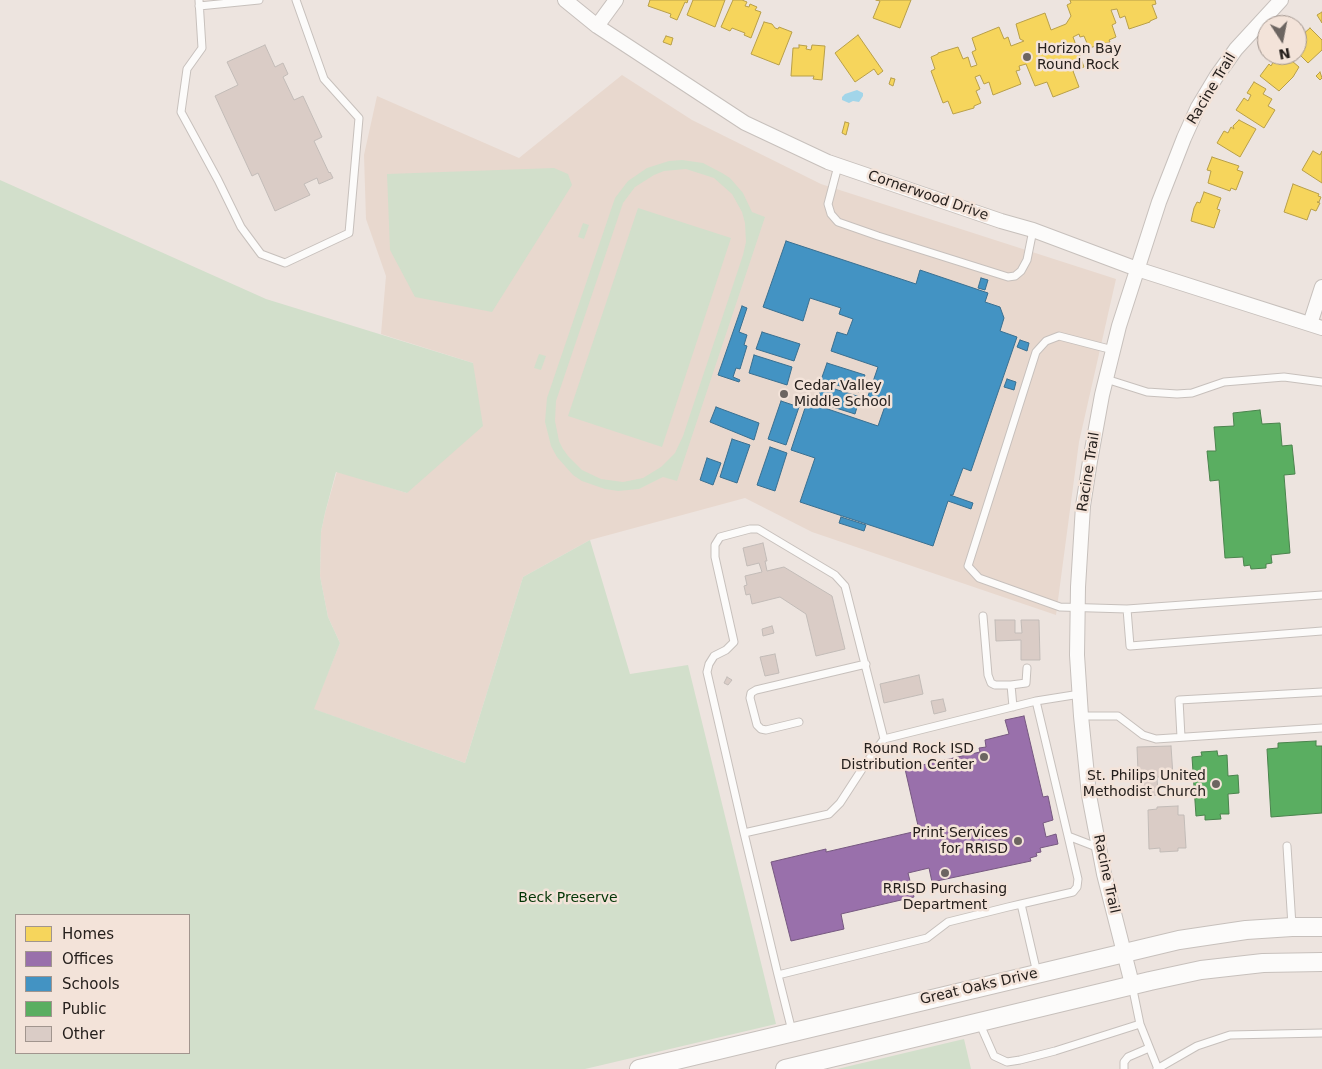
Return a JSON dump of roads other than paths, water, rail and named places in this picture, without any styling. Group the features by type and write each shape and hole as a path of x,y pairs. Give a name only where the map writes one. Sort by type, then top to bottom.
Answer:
{"street":[{"name":"Cornerwood Drive","path":"565,0 597,26 745,123 838,166 1316,326"},
{"path":"597,26 616,0"},
{"name":"Racine Trail","path":"1132,984 1104,874 1089,795 1077,656 1083,506 1106,379 1119,326 1159,202 1184,138 1198,107 1216,77 1236,49 1281,0"},
{"path":"1316,326 1322,287"},
{"name":"Great Oaks Drive","path":"639,1069 1201,936 1246,930 1322,927"},
{"path":"785,1069 1132,984 1201,970 1263,964 1322,962"}],"lane":[{"path":"259,0 199,3 202,48 187,69 181,112 241,227 261,254 285,263 349,233 359,118 324,79 296,0"},
{"path":"838,166 828,204 831,214 838,222 878,236 1008,277 1015,276 1021,271 1027,260 1033,230"},
{"path":"1113,350 1059,336 1046,341 1036,352 968,566 979,578 1060,607 1128,609 1322,595"},
{"path":"1106,379 1147,392 1177,394 1192,393 1224,382 1284,377 1322,382"},
{"path":"792,1032 707,672 714,656 726,650 734,642 715,557 716,545 720,537 758,529 835,575 846,586 884,740"},
{"path":"1128,609 1130,646 1322,631"},
{"path":"983,616 988,675 991,683 995,685 1026,683 1027,668"},
{"path":"799,722 766,730 761,729 757,725 750,698 751,693 756,690 866,664"},
{"path":"1011,685 1013,707"},
{"path":"1181,737 1179,700 1322,692"},
{"path":"744,833 829,814 840,803 866,763 884,740 1036,701 1080,694"},
{"path":"778,975 927,938 948,922 1073,892 1077,887 1078,879 1036,701"},
{"path":"1081,716 1118,716 1143,735 1156,739 1322,728"},
{"path":"1068,836 1099,848"},
{"path":"1287,846 1292,927"},
{"path":"1021,904 1037,974"},
{"path":"1132,984 1140,1024 1158,1069 1197,1046 1230,1035 1322,1033"},
{"path":"979,1022 994,1056 1007,1062 1055,1051 1140,1024"},
{"path":"1124,1069 1124,1062 1128,1057 1149,1048"}],"water":[{"path":"857,90 863,93 859,102 853,101 849,103 842,100 845,94"}],"place":[{"name":"Horizon Bay Round Rock","path":"1027,57"},
{"name":"Cedar Valley Middle School","path":"784,394"},
{"name":"Round Rock ISD Distribution Center","path":"984,757"},
{"name":"St. Philips United Methodist Church","path":"1216,784"},
{"name":"Print Services for RRISD","path":"1018,841"},
{"name":"RRISD Purchasing Department","path":"945,873"}],"park label":[{"name":"Beck Preserve","path":"568,898"}]}
